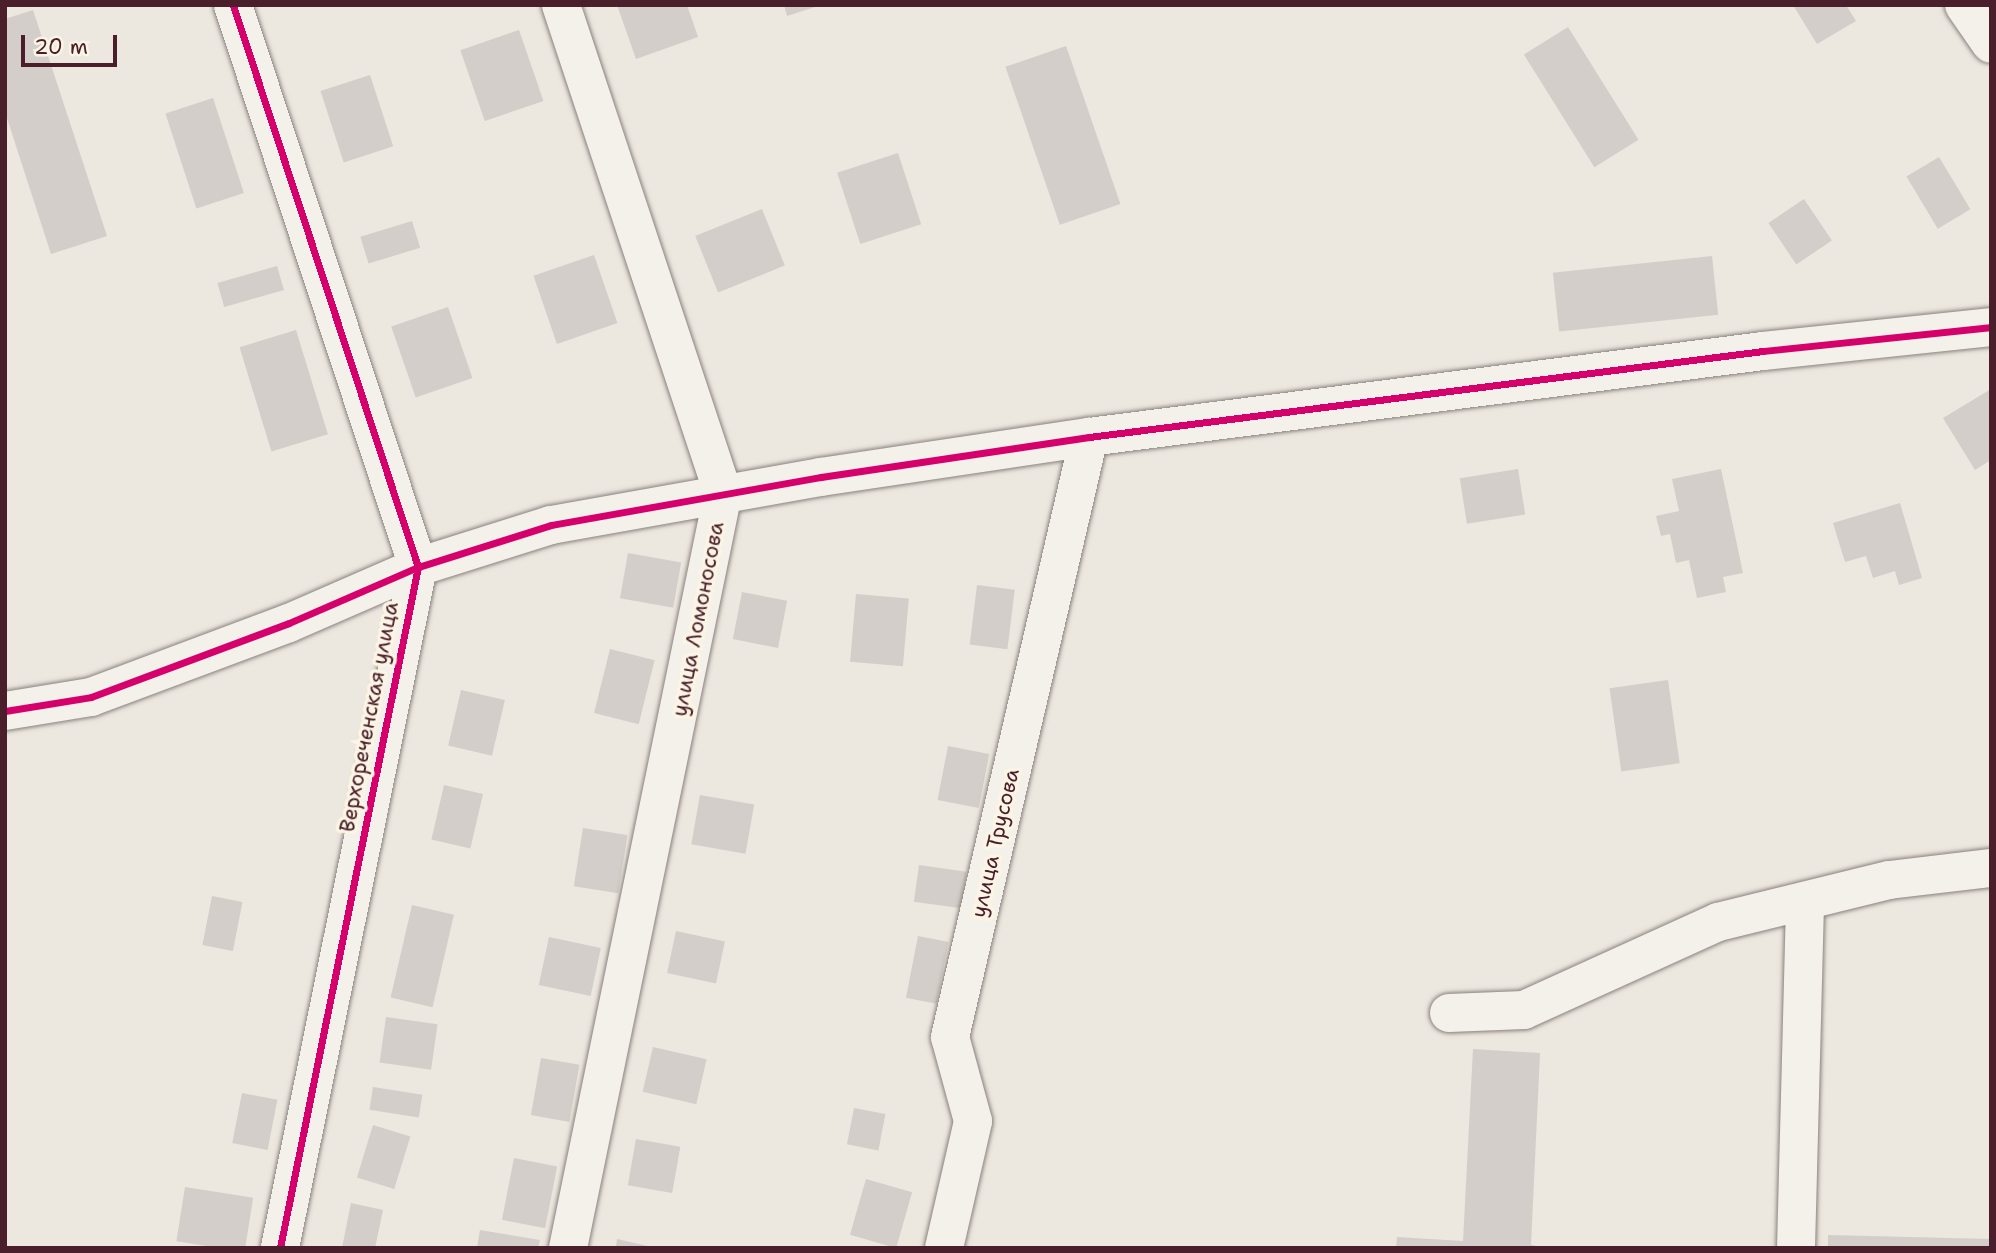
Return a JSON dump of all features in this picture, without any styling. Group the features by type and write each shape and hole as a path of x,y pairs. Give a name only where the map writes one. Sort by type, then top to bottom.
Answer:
{"street":[{"name":"Верхореченская улица","path":"233,5 418,567 279,1248"},
{"name":"улица Ломоносова","path":"561,5 723,493 568,1248"},
{"path":"1964,5 1991,44"},
{"path":"5,711 91,697 289,623 418,567 551,525 723,493 1089,437 1763,351 1991,327"},
{"name":"улица Трусова","path":"944,1248 974,1121 950,1037 1089,437"},
{"path":"1448,1013 1524,1010 1718,922 1889,880 1991,868"},
{"path":"1796,1248 1805,901"}],"building":[{"path":"617,5 687,5 698,37 636,59"},
{"path":"784,5 818,5 818,6 787,16"},
{"path":"1793,5 1846,5 1856,21 1817,44"},
{"path":"33,10 107,236 51,254 5,112 5,19"},
{"path":"1568,27 1638,140 1594,167 1524,55"},
{"path":"519,30 543,101 485,121 460,50"},
{"path":"1066,46 1120,204 1060,225 1005,67"},
{"path":"370,75 393,146 344,162 321,91"},
{"path":"213,98 244,193 196,209 165,113"},
{"path":"898,153 921,224 860,244 837,173"},
{"path":"1939,157 1970,209 1938,229 1906,177"},
{"path":"1804,199 1832,240 1796,264 1768,223"},
{"path":"762,209 785,266 718,293 695,236"},
{"path":"412,221 420,248 369,264 360,237"},
{"path":"594,255 617,323 557,344 533,276"},
{"path":"1712,256 1718,315 1559,331 1553,273"},
{"path":"277,266 284,290 224,307 217,283"},
{"path":"448,307 472,378 416,397 391,327"},
{"path":"296,330 328,434 271,451 240,347"},
{"path":"1991,389 1991,460 1975,470 1943,418"},
{"path":"1518,469 1525,514 1467,524 1460,478"},
{"path":"1721,469 1743,573 1723,577 1726,592 1697,598 1689,560 1676,563 1670,534 1661,536 1656,516 1679,511 1672,479"},
{"path":"1900,503 1922,578 1899,585 1895,571 1873,578 1866,556 1845,562 1833,523"},
{"path":"628,553 681,562 673,608 620,598"},
{"path":"977,585 1015,590 1007,649 970,645"},
{"path":"742,592 787,601 778,648 733,639"},
{"path":"856,594 909,599 903,666 850,662"},
{"path":"610,649 655,660 639,724 594,713"},
{"path":"1668,680 1680,763 1621,771 1610,688"},
{"path":"461,690 505,700 492,756 448,746"},
{"path":"948,746 989,754 979,808 938,800"},
{"path":"444,785 483,794 470,849 431,840"},
{"path":"700,795 754,805 745,854 691,844"},
{"path":"583,828 627,835 618,893 574,886"},
{"path":"919,865 967,872 961,908 914,902"},
{"path":"212,896 242,902 233,951 202,945"},
{"path":"412,905 454,915 433,1007 391,998"},
{"path":"676,931 725,941 716,983 667,973"},
{"path":"918,936 948,942 936,1004 906,998"},
{"path":"549,937 601,948 591,996 539,985"},
{"path":"386,1017 437,1024 431,1070 380,1063"},
{"path":"653,1047 707,1059 696,1104 643,1092"},
{"path":"1473,1049 1540,1053 1531,1245 1549,1248 1396,1248 1397,1237 1463,1241"},
{"path":"541,1058 579,1065 569,1122 531,1115"},
{"path":"373,1087 422,1095 419,1118 369,1110"},
{"path":"242,1093 277,1100 268,1150 232,1143"},
{"path":"854,1108 885,1114 878,1150 847,1144"},
{"path":"373,1125 410,1136 394,1189 357,1178"},
{"path":"636,1139 680,1147 672,1193 628,1185"},
{"path":"514,1158 557,1166 545,1228 502,1220"},
{"path":"866,1179 912,1192 896,1248 850,1235"},
{"path":"185,1187 253,1198 245,1248 219,1248 176,1241"},
{"path":"351,1203 383,1210 375,1248 342,1248"},
{"path":"480,1230 540,1240 538,1248 477,1248"},
{"path":"1828,1235 1991,1239 1991,1248 1828,1248"},
{"path":"617,1239 652,1247 652,1248 616,1248"}],"cycle path":[{"path":"233,5 418,567 280,1248"},
{"path":"5,711 91,697 289,623 418,567 551,525 821,477 1089,437 1763,351 1991,327"}]}
